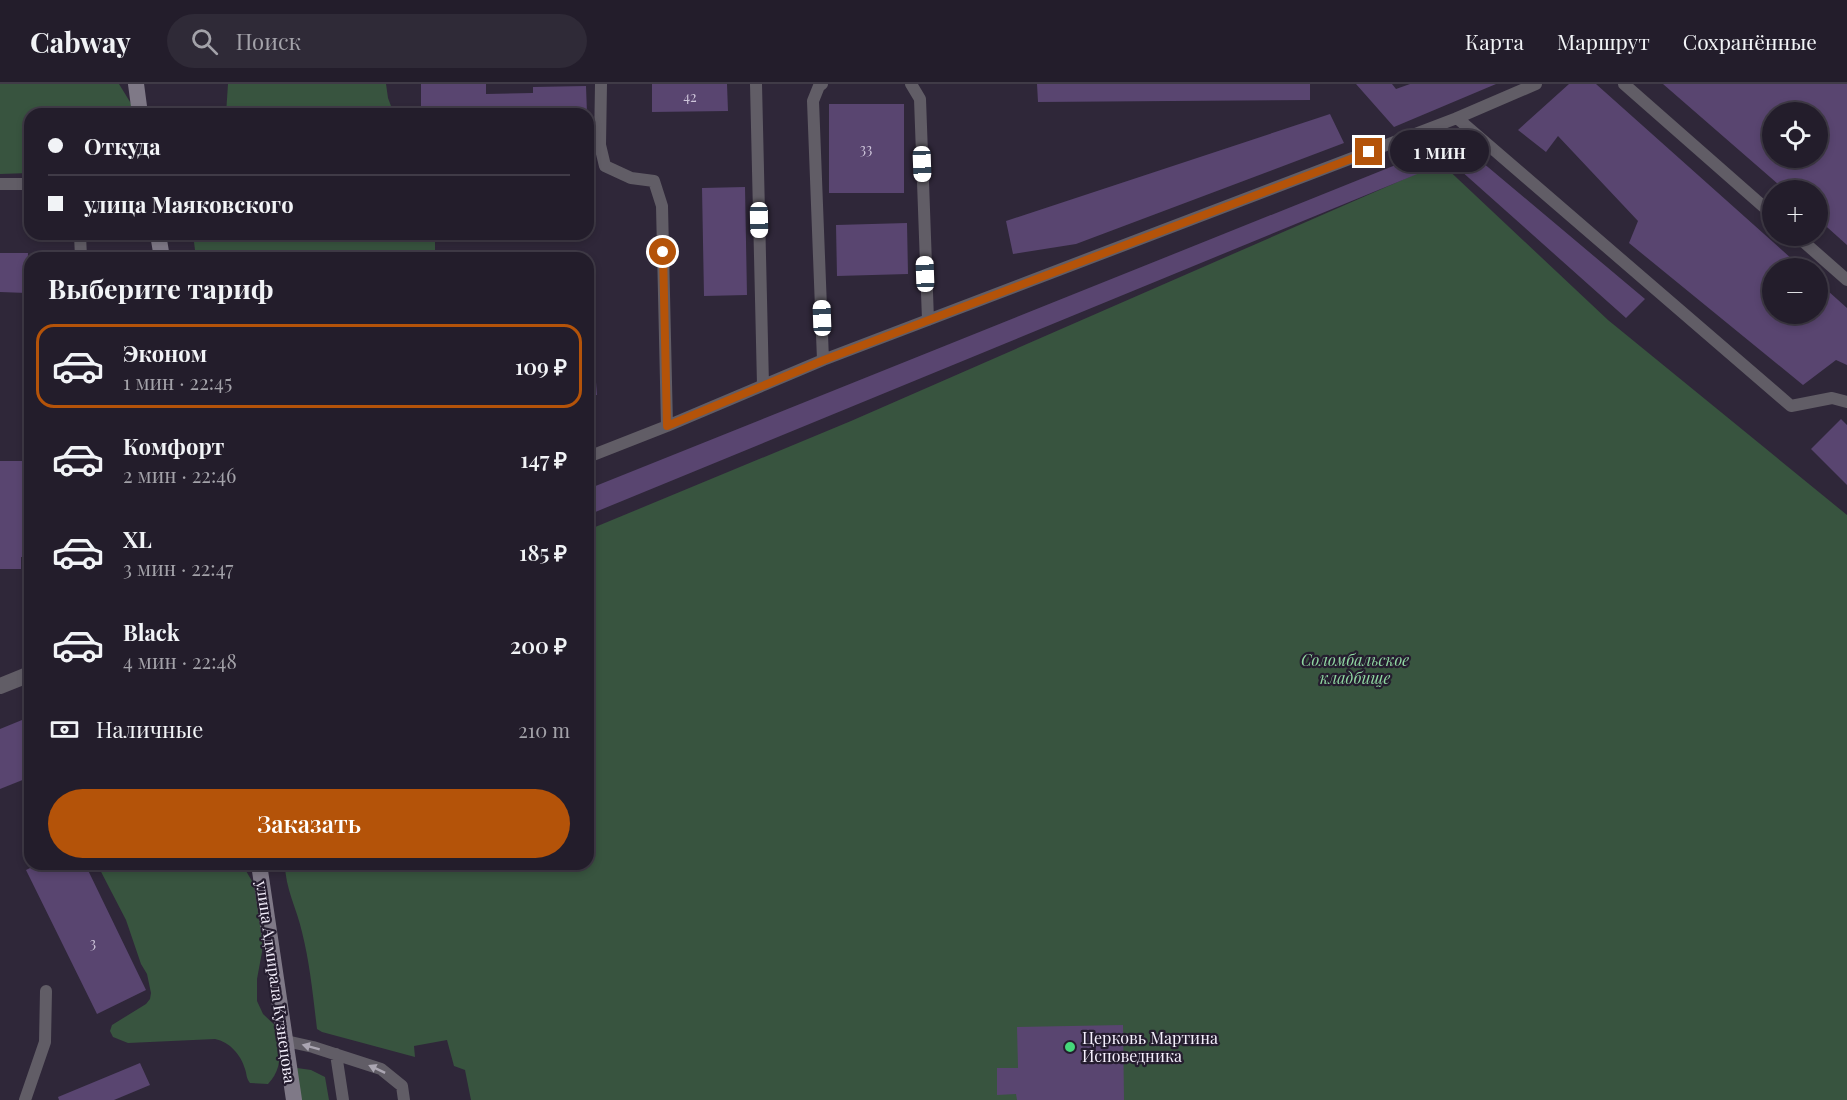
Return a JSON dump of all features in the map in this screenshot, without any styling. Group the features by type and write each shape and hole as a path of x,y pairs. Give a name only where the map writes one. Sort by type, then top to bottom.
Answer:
{"main road":[{"path":"136,84 139,108"},
{"name":"улица Адмирала Кузнецова","path":"260,870 294,1100"}],"street":[{"path":"0,686 24,676"}],"lane":[{"path":"601,84 600,145 605,166 631,178 654,181 662,206 667,426"},
{"path":"756,84 763,385"},
{"path":"822,84 813,101 824,360"},
{"path":"911,84 920,99 928,320"},
{"path":"594,455 824,360 1457,118 1536,84"},
{"path":"1624,84 1762,205"},
{"path":"1457,118 1791,406 1832,398 1847,402"},
{"path":"0,184 24,183"},
{"path":"1808,246 1847,280"},
{"path":"25,1100 45,1042 46,991"},
{"path":"286,1041 381,1069 402,1086 404,1100"},
{"path":"336,1054 342,1100"}],"green space":[{"path":"0,84 119,84 134,108 24,108 24,173 0,174"},
{"path":"228,84 386,84 392,108 226,108"},
{"name":"Соломбальское кладбище","path":"1441,163 1608,320 1847,515 1847,1100 471,1100 465,1070 454,1066 447,1040 414,1046 415,1057 317,1029 307,956 286,870 594,870 594,528 851,421"},
{"path":"194,240 435,240 435,252 195,252"},
{"path":"100,870 246,870 256,888 262,908 262,952 257,979 257,1001 263,1014 280,1030 278,1066 268,1084 250,1083 238,1054 230,1046 215,1039 128,1043 113,1037 110,1031 112,1025 146,1004 151,993 147,974 141,964 126,920"},
{"path":"297,1068 311,1070 325,1077 329,1100 290,1100"}],"building":[{"path":"421,84 486,84 486,94 533,93 533,87 586,86 587,108 421,108"},
{"path":"652,84 727,84 728,111 652,112"},
{"path":"1037,84 1310,84 1310,100 1038,102"},
{"path":"1356,84 1392,84 1396,89 1410,84 1496,84 1394,127"},
{"path":"1569,84 1596,84 1762,232 1762,246 1777,246 1791,258 1762,258 1762,324 1828,324 1828,291 1847,308 1847,365 1836,360 1803,385 1629,243 1638,221 1558,136 1546,152 1518,130"},
{"path":"1663,84 1847,84 1847,245 1828,228 1828,180 1773,180"},
{"path":"829,104 904,104 904,193 829,193"},
{"path":"1330,114 1344,143 1076,244 1013,254 1006,221"},
{"path":"1418,156 1427,170 594,513 594,487"},
{"path":"1476,157 1645,299 1626,318 1460,170"},
{"path":"745,187 747,295 704,296 702,188"},
{"path":"907,223 908,274 837,276 836,225"},
{"path":"0,253 24,253 24,293 0,292"},
{"path":"594,382 596,382 597,395 594,395"},
{"path":"1841,419 1847,425 1847,485 1811,449"},
{"path":"0,461 24,461 24,557 21,557 21,569 0,569"},
{"path":"22,720 24,725 24,779 0,789 0,729"},
{"path":"26,870 88,870 146,990 97,1014"},
{"name":"Церковь Мартина Исповедника","path":"1123,1025 1124,1100 1017,1100 1016,1094 997,1095 997,1068 1018,1068 1017,1027"},
{"path":"140,1063 150,1085 114,1100 59,1100 58,1097"}],"place":[{"name":"Церковь Мартина Исповедника","path":"1070,1047"}],"route":[{"path":"663,252 667,426 824,360 1369,152"}]}
